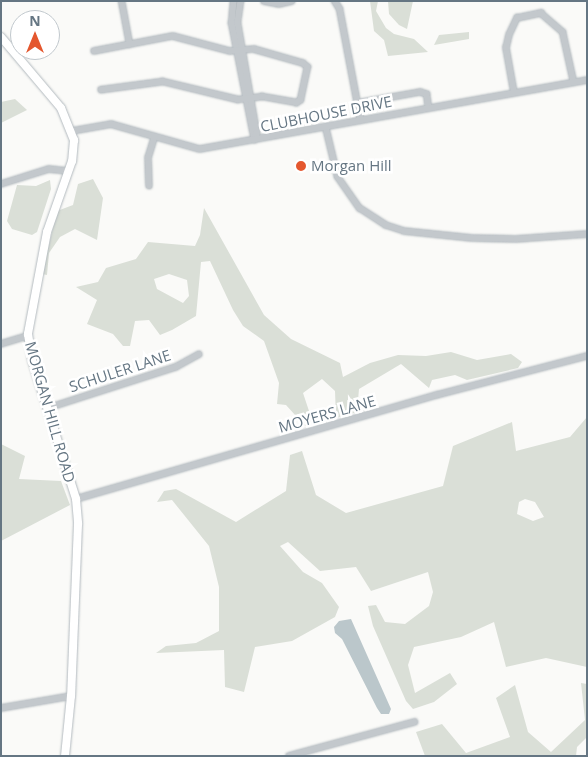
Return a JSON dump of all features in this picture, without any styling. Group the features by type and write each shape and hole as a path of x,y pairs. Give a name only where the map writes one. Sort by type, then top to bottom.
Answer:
{"main road":[{"name":"MORGAN HILL ROAD","path":"1,37 61,108 72,131 73,153 47,232 28,336 76,499 78,544 72,696 65,756"}],"street":[{"path":"122,1 130,44"},
{"path":"234,1 232,23 240,50 249,99 258,133 255,140"},
{"path":"240,50 238,23 241,1"},
{"path":"264,1 279,4 292,1"},
{"path":"335,1 340,9 361,120"},
{"path":"514,93 507,43 518,18 544,13 563,32 574,82"},
{"path":"94,51 173,36 240,50 254,48 303,63 308,72 301,100 297,103 249,99 163,82 102,90"},
{"name":"CLUBHOUSE DRIVE","path":"72,131 106,124 200,149 587,80"},
{"path":"358,103 424,92 429,108"},
{"path":"326,127 338,177 360,208 386,225 404,231 472,238 516,239 587,234"},
{"path":"149,186 148,158 154,138"},
{"path":"1,184 49,170 68,171"},
{"path":"1,344 28,336"},
{"name":"SCHULER LANE","path":"48,408 176,367 199,354"},
{"name":"MOYERS LANE","path":"76,499 437,395 587,356"},
{"path":"1,708 72,696"},
{"path":"289,756 414,722"}],"shaded area":[{"path":"370,1 378,1 376,11 386,28 394,34 414,39 428,52 388,56 384,40 374,31"},
{"path":"388,1 413,1 407,29 399,25 389,14"},
{"path":"469,32 469,39 434,45 439,35"},
{"path":"15,99 27,110 1,123 1,102"},
{"path":"93,179 103,198 97,240 75,229 60,237 49,253 47,275 42,274 57,211 73,205 78,184"},
{"path":"50,180 51,189 37,232 32,235 12,229 7,221 17,185 36,186"},
{"path":"204,208 264,315 291,339 340,363 343,377 370,363 398,355 426,356 451,352 477,360 511,354 522,362 518,368 467,380 455,375 432,380 429,388 401,364 359,389 357,412 336,418 335,391 322,379 303,393 313,423 305,426 286,405 277,404 279,383 264,341 243,326 233,310 210,261 201,262 196,316 172,330 160,335 149,320 135,321 130,346 123,346 113,334 87,324 97,300 76,287 98,282 106,268 136,259 148,242 195,246 200,235","holes":["169,274 187,280 189,296 183,303 157,289 154,279"]},
{"path":"587,417 587,667 546,658 506,667 494,622 461,637 414,647 408,665 415,693 450,673 457,684 434,702 413,709 406,701 373,626 368,606 376,605 385,622 405,624 429,606 433,592 428,572 371,591 356,567 320,571 288,542 280,546 303,572 322,583 339,607 335,617 292,641 255,647 244,692 225,687 224,650 156,653 166,646 196,643 219,631 219,587 209,546 172,500 157,502 164,491 176,489 236,522 286,491 290,455 302,451 316,495 346,513 443,486 453,446 512,422 516,451 570,437","holes":["525,499 535,502 544,517 533,521 517,514 519,502"]},
{"path":"1,444 25,456 19,479 61,481 70,505 1,541"},
{"path":"351,619 391,709 389,714 381,714 377,708 342,639 335,633 334,627 339,621"},
{"path":"581,683 587,684 587,737 577,747 576,756 425,756 416,732 442,724 466,753 510,737 496,698 515,685 528,732 551,752 585,720"}],"place":[{"name":"Morgan Hill","path":"301,166"}]}
